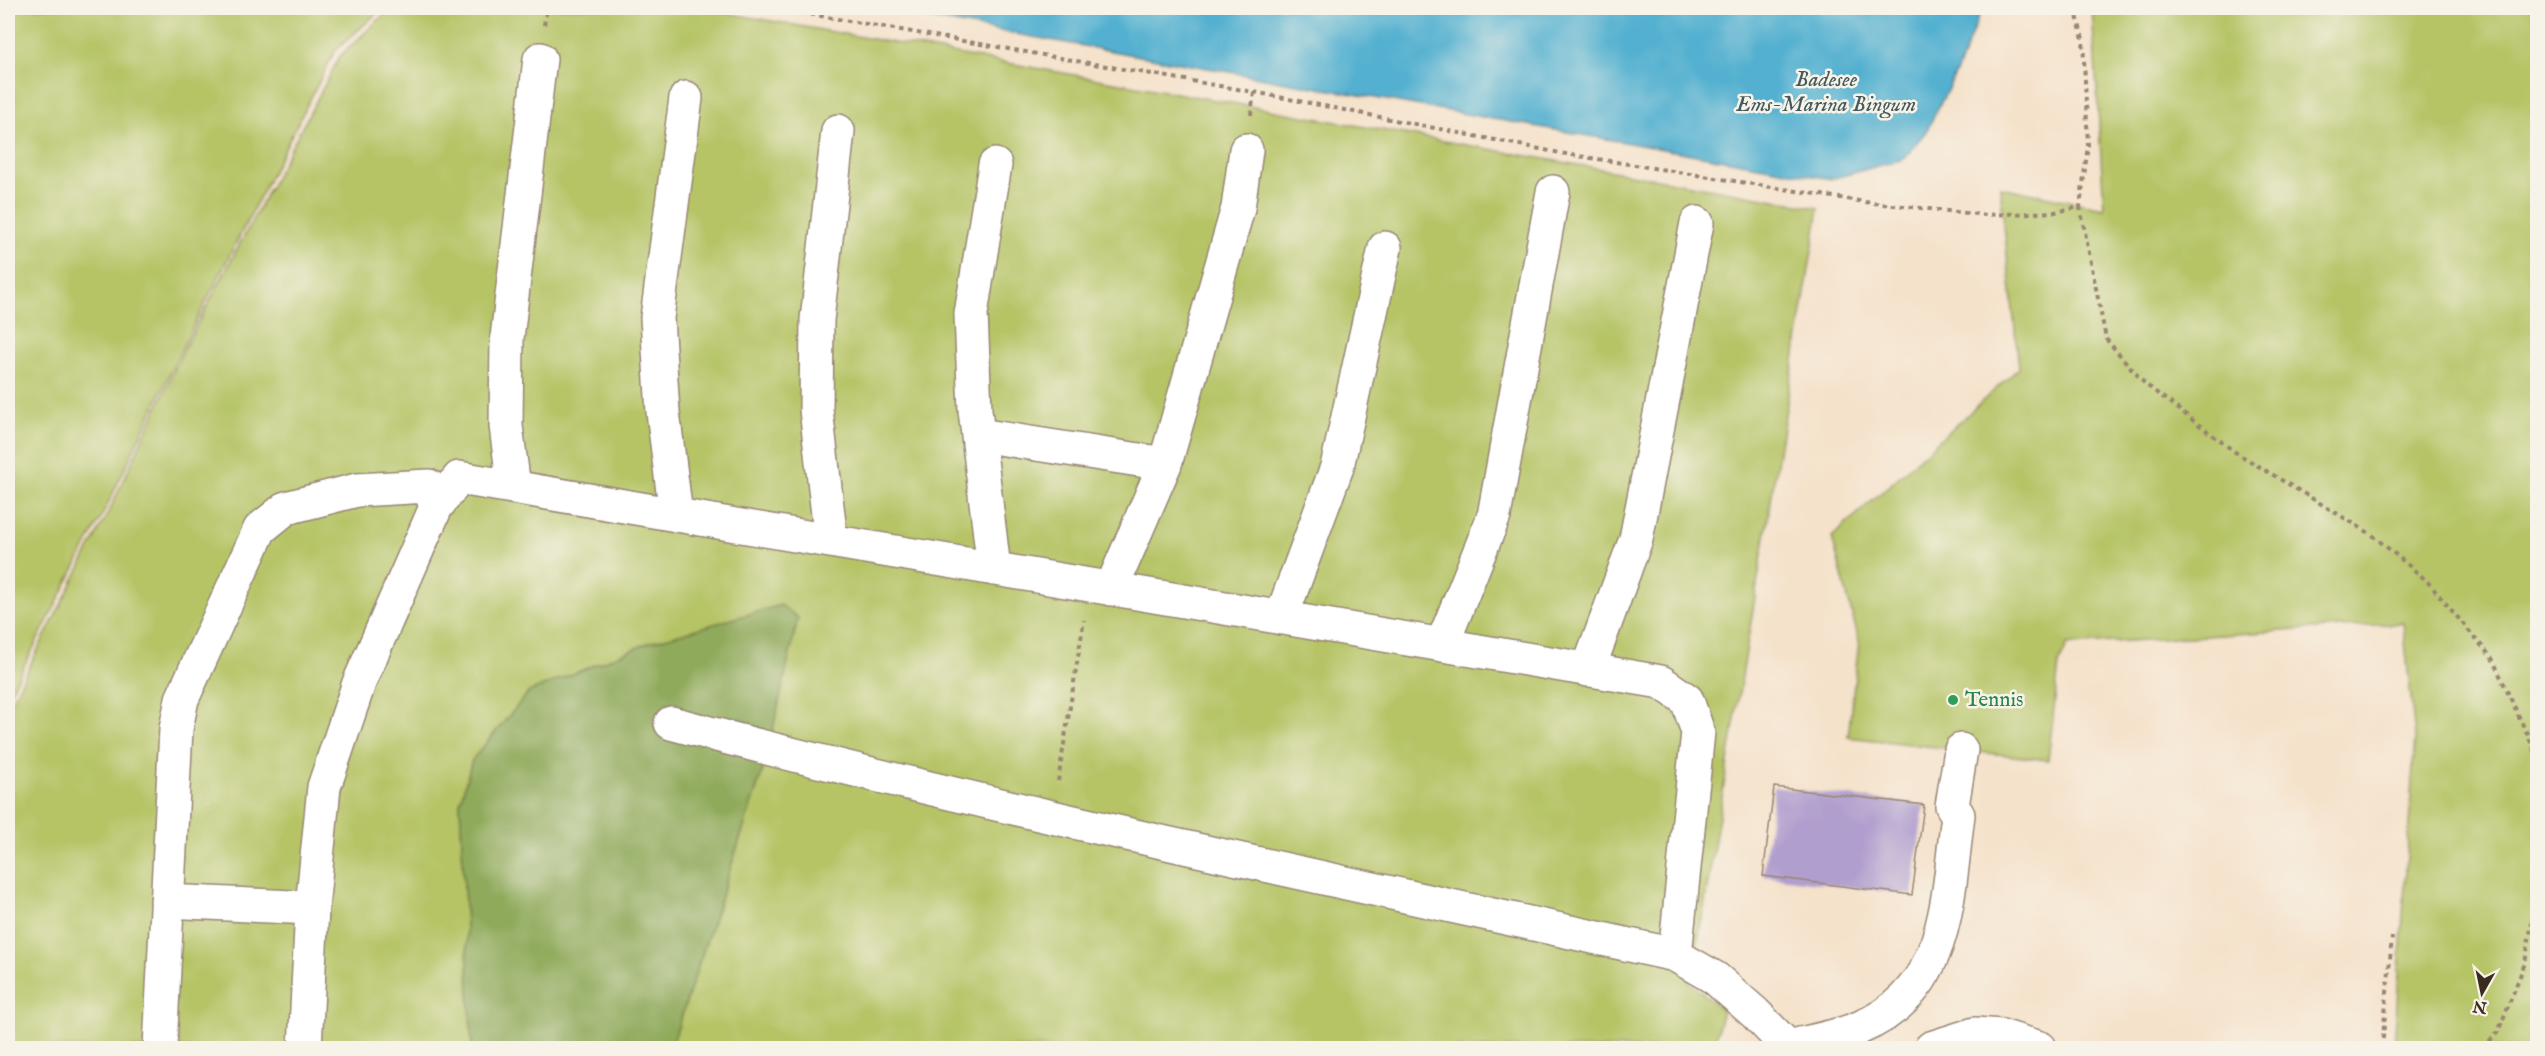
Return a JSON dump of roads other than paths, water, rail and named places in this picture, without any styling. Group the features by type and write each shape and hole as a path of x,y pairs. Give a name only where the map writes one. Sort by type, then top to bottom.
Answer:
{"lane":[{"path":"514,487 506,426 507,338 540,59"},
{"path":"676,515 663,412 657,318 686,98"},
{"path":"831,541 816,409 818,320 838,131"},
{"path":"1111,589 1165,464 1238,208 1246,150"},
{"path":"994,569 975,410 971,314 995,165"},
{"path":"1442,645 1494,516 1553,192"},
{"path":"1588,670 1636,539 1697,223"},
{"path":"1281,618 1337,467 1385,248"},
{"path":"978,435 1165,464"},
{"path":"305,1048 312,908 324,787 359,683 436,507 459,478 1661,682 1687,700 1698,732 1675,955"},
{"path":"160,1048 176,729 182,699 260,530 286,508 357,490 429,486 436,507"},
{"path":"671,723 819,762 1053,818 1675,955 1715,978 1755,1013 1788,1048 1859,1028 1892,1010 1914,990 1929,968 1944,921 1958,815 1952,806 1961,750"},
{"path":"167,901 312,908"},
{"path":"1931,1048 1975,1034 2001,1036 2040,1048"}],"water":[{"name":"Badesee Ems-Marina Bingum","path":"870,8 1982,8 1957,71 1927,130 1904,159 1831,179"}],"place":[{"name":"Tennis","path":"1953,700"}]}
